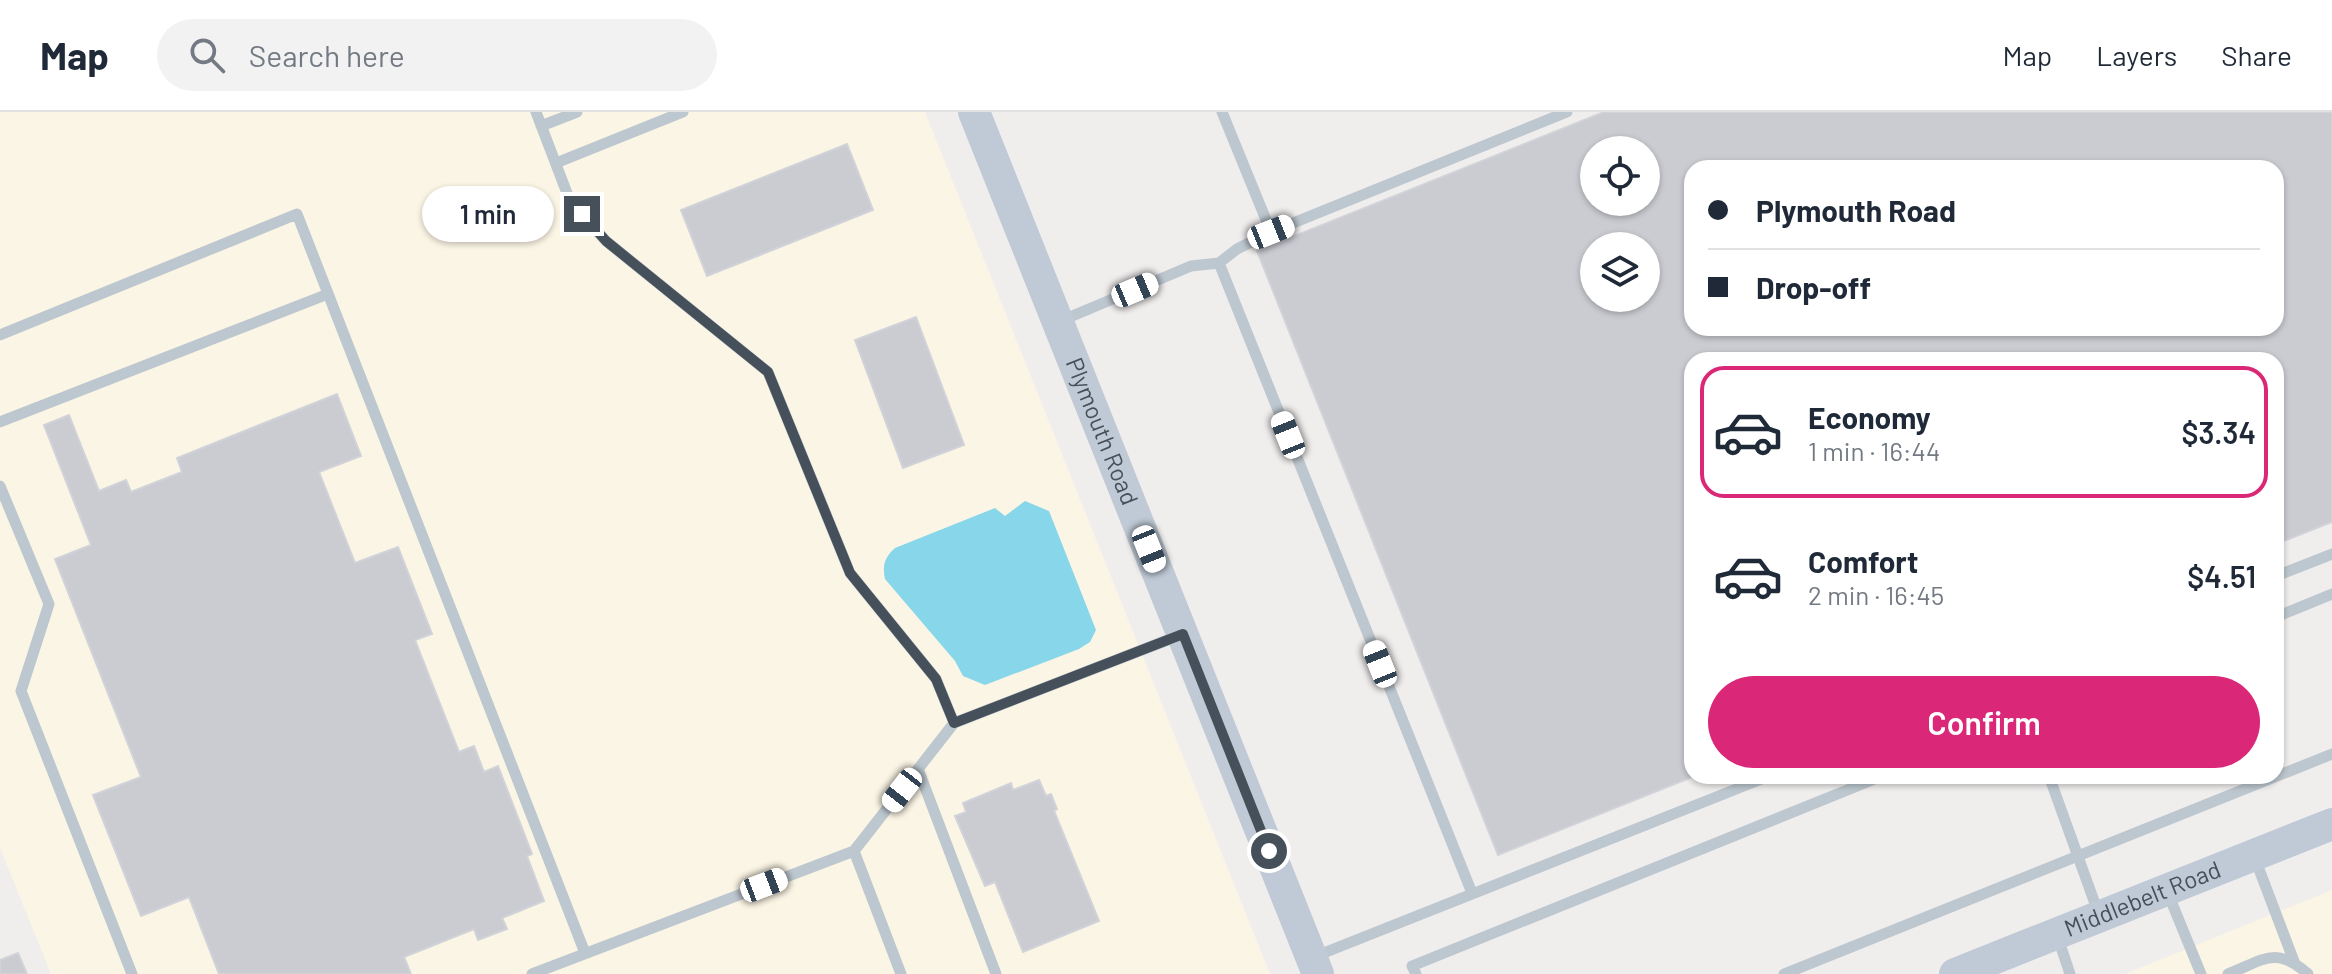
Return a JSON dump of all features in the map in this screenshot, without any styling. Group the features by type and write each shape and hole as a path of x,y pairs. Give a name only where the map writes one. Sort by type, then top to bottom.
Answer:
{"main road":[{"name":"Plymouth Road","path":"977,113 1315,966"},
{"name":"Middlebelt Road","path":"1955,974 2331,827"}],"lane":[{"path":"536,112 570,201 606,241 768,372 850,573 936,679 954,723"},
{"path":"541,126 577,112"},
{"path":"556,163 683,112"},
{"path":"1222,112 1271,232"},
{"path":"1058,322 1191,266 1219,263 1237,249 1271,232 1567,112"},
{"path":"0,335 297,214 585,953"},
{"path":"1219,263 1472,893"},
{"path":"0,422 328,294"},
{"path":"0,486 49,604 21,691 132,974"},
{"path":"2284,573 2332,554"},
{"path":"2284,614 2332,594"},
{"path":"532,974 854,851 954,723 1183,634"},
{"path":"2284,773 2332,754"},
{"path":"918,769 996,974"},
{"path":"1315,966 1472,893 1749,784"},
{"path":"1416,974 1412,966 1862,784"},
{"path":"2052,784 2099,917"},
{"path":"1784,974 2257,784"},
{"path":"854,851 901,974"},
{"path":"2253,855 2295,964"},
{"path":"2167,890 2201,974"},
{"path":"2056,934 2070,974"},
{"path":"2228,974 2276,955 2308,974"}],"shaded area":[{"path":"0,112 925,112 1270,974 51,974 0,848"},
{"path":"2332,890 2332,974 2125,974"}],"water":[{"path":"1025,501 1049,511 1096,630 1090,642 1079,649 985,685 963,676 955,661 885,579 884,565 895,548 995,508 1005,516"}],"building":[{"path":"1604,112 2332,112 2332,522 2284,541 2284,352 1684,352 1684,780 1498,855 1257,251"},
{"path":"847,144 873,210 707,276 681,210"},
{"path":"916,317 964,445 903,468 855,340"},
{"path":"337,394 361,456 319,472 355,563 398,547 432,634 415,640 459,752 474,746 484,772 498,766 532,854 527,856 544,901 502,918 507,929 478,940 474,929 404,957 411,974 219,974 189,897 141,916 93,795 141,777 55,559 91,545 44,425 69,415 99,491 126,480 131,492 182,472 177,458"},
{"path":"1039,780 1046,796 1051,794 1057,809 1054,811 1099,921 1023,952 995,882 985,886 955,816 966,812 963,803 1011,783 1013,790"},
{"path":"18,953 27,974 0,974 0,960"}],"route":[{"path":"582,214 606,241 768,372 850,573 936,679 954,723 1183,634 1269,851"}]}
